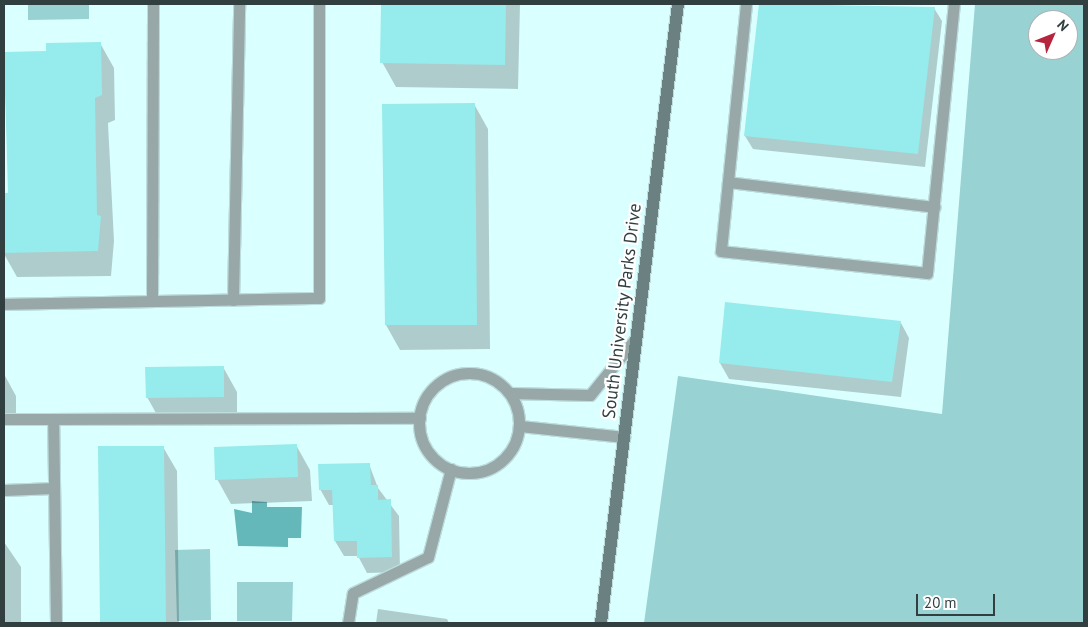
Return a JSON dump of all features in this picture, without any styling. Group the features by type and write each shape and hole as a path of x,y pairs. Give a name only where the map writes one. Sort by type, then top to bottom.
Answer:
{"main road":[{"name":"South University Parks Drive","path":"601,623 678,4"}],"lane":[{"path":"152,301 153,4"},
{"path":"233,300 239,4"},
{"path":"4,304 319,298 319,4"},
{"path":"746,4 721,251 927,272 954,4"},
{"path":"728,182 934,207"},
{"path":"510,393 520,426 511,450 493,468 477,473 451,469 431,456 423,442 420,418 427,396 451,376 483,374 510,393 590,395 636,338"},
{"path":"4,419 420,418"},
{"path":"53,419 56,623"},
{"path":"520,426 624,437"},
{"path":"348,623 353,593 428,557 451,469"},
{"path":"4,490 54,488"}],"shaded area":[{"path":"28,4 89,4 89,19 28,20"},
{"path":"975,4 1084,4 1084,623 644,623 678,376 942,414"},
{"path":"252,501 267,502 267,507 302,507 301,538 288,538 288,547 238,546 234,509 252,513"},
{"path":"210,549 211,620 177,621 175,550"},
{"path":"237,582 293,582 292,621 237,621"}],"building":[{"path":"506,4 505,65 380,63 381,5"},
{"path":"759,4 935,7 918,154 744,136"},
{"path":"101,42 102,95 95,98 97,215 101,216 98,251 4,253 4,193 8,193 4,52 46,51 46,43"},
{"path":"475,103 477,325 385,325 382,104"},
{"path":"725,302 901,321 892,382 719,363"},
{"path":"224,366 224,397 146,398 145,367"},
{"path":"297,444 298,477 215,480 214,447"},
{"path":"98,446 164,446 166,622 100,623"},
{"path":"370,463 371,485 378,485 378,500 391,499 392,557 357,558 357,541 334,541 332,490 319,490 318,464"}]}
